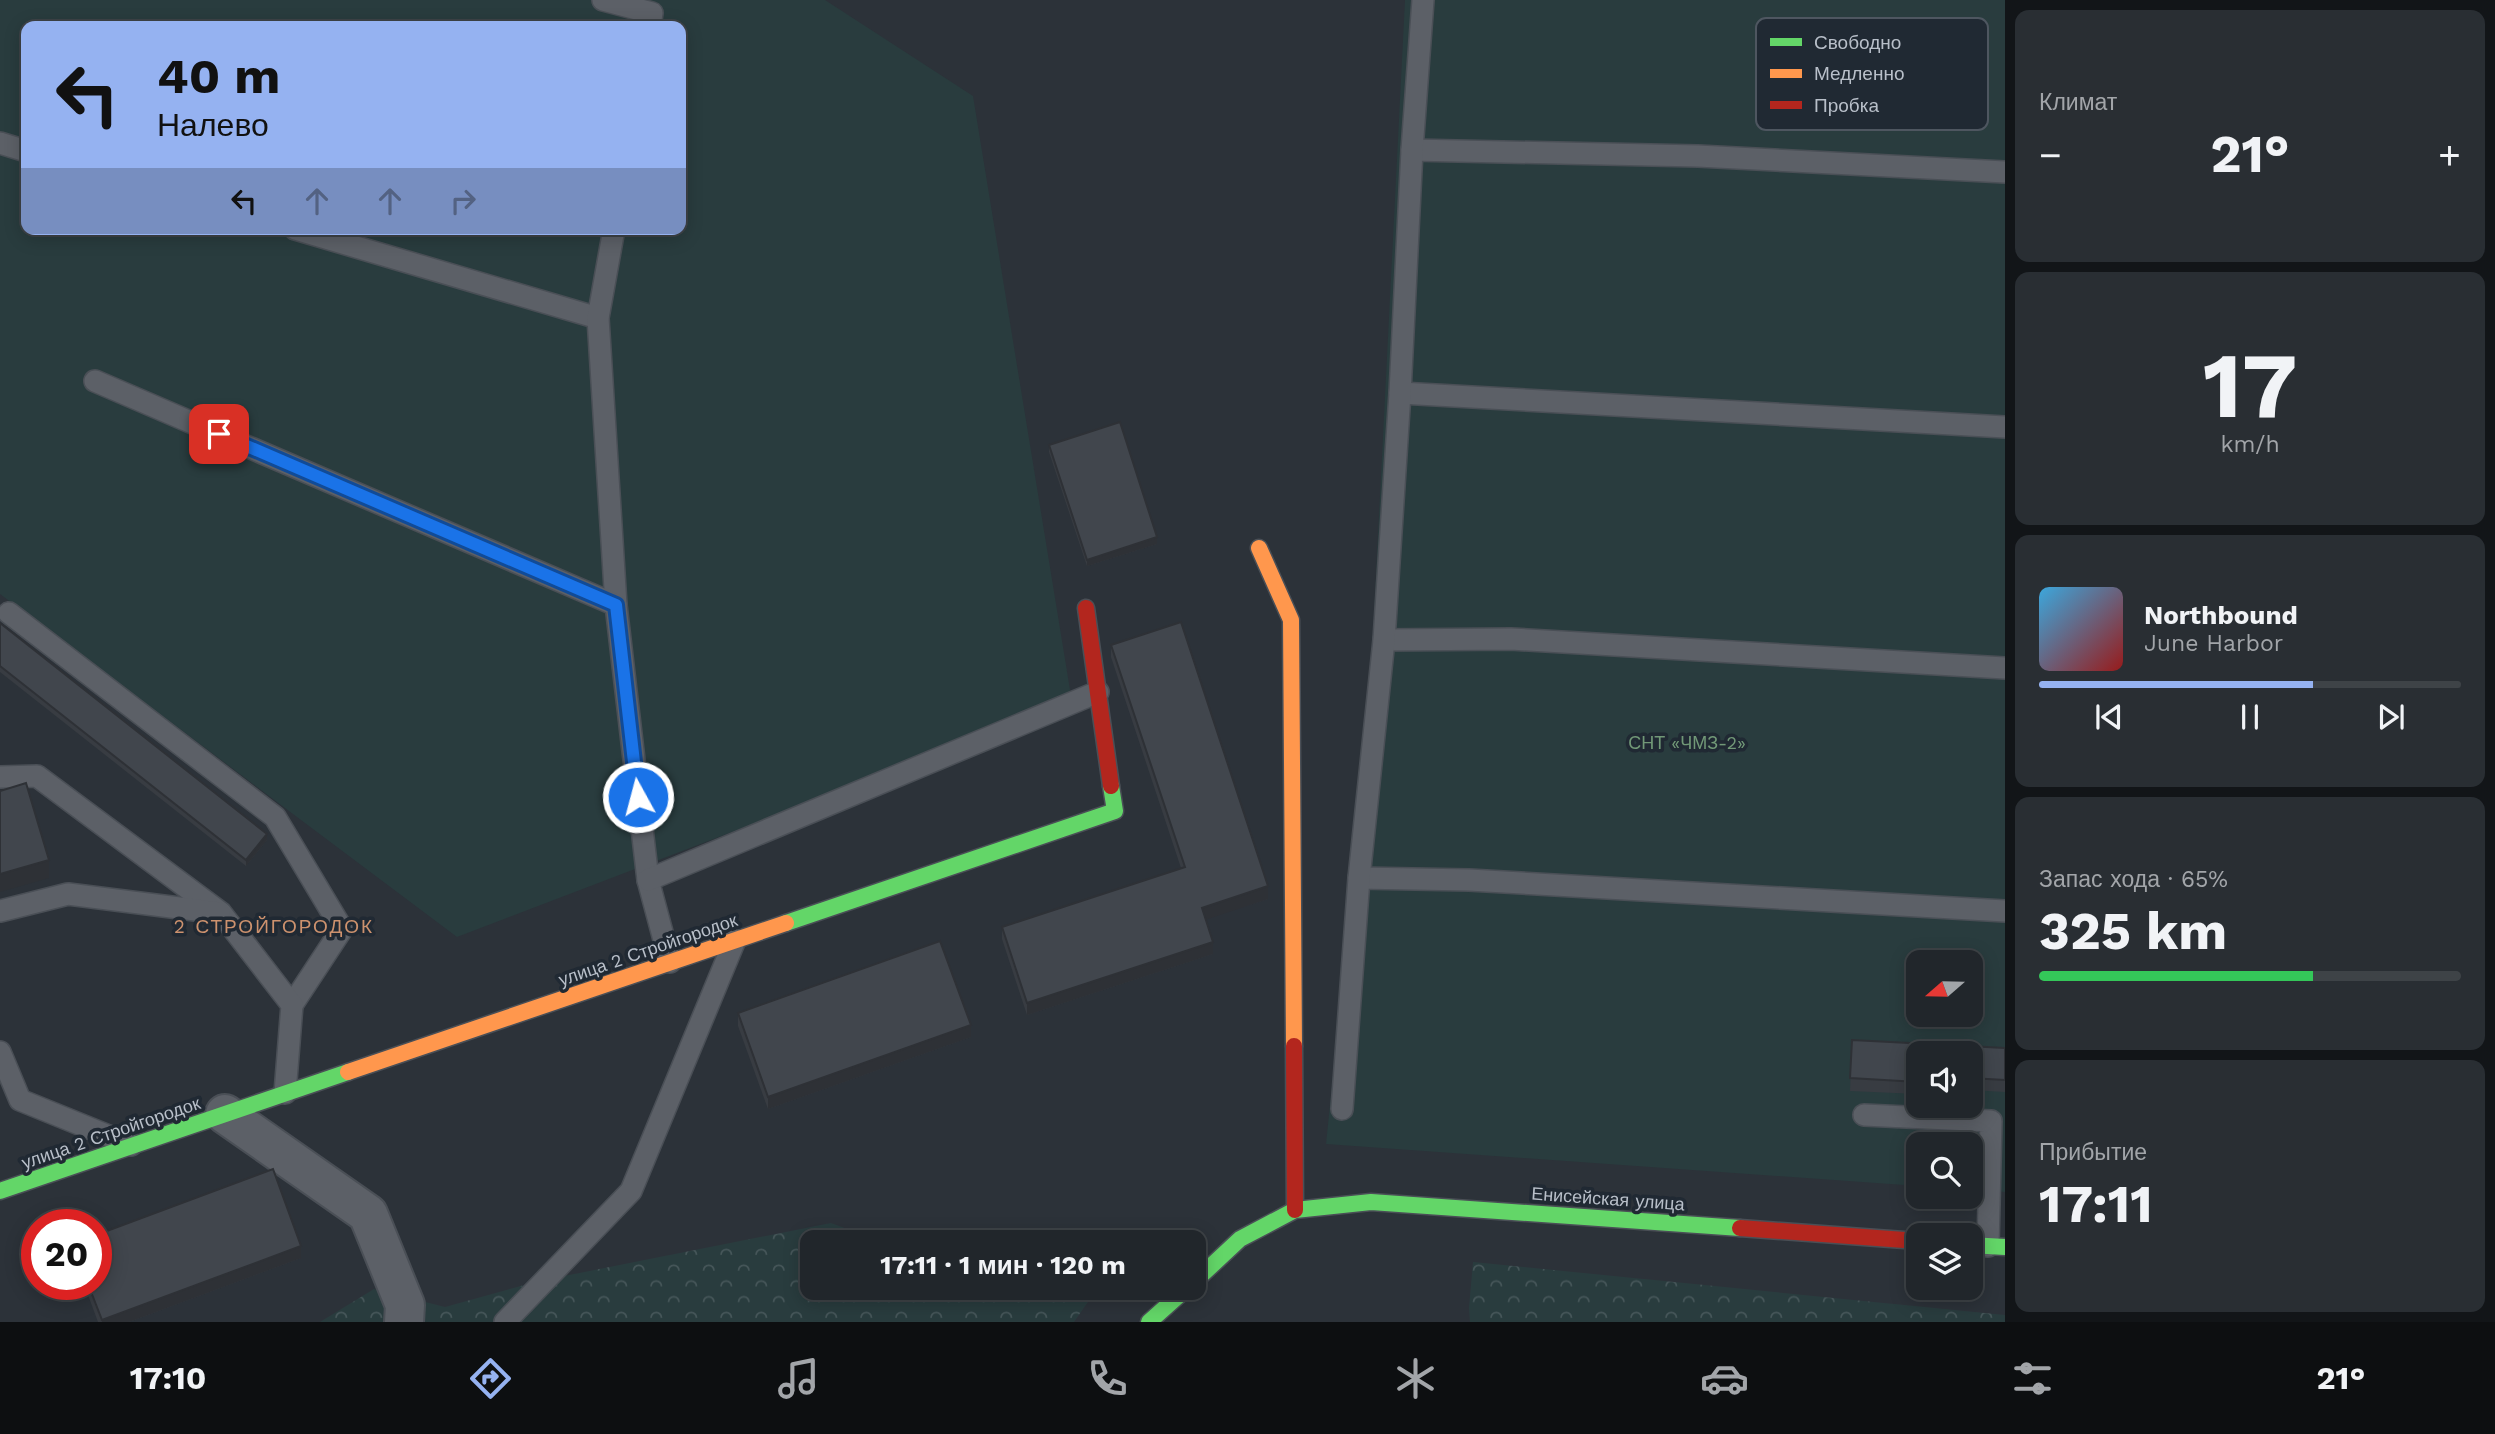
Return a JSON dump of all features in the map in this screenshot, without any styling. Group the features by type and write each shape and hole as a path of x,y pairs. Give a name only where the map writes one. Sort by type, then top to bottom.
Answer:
{"street":[{"path":"1206,1271 1240,1240 1295,1210 1292,620 1259,548"},
{"name":"улица 2 Стройгородок","path":"0,1191 1115,811 1086,608"},
{"path":"225,1114 368,1214 405,1305 404,1322"},
{"name":"Енисейская улица","path":"1295,1210 1371,1202 1906,1240"},
{"path":"1149,1322 1173,1300"}],"lane":[{"path":"603,0 652,13 651,21"},
{"path":"1342,1109 1359,878 1384,640 1423,0"},
{"path":"0,144 21,150"},
{"path":"1412,150 1698,156 2005,172"},
{"path":"315,235 598,318"},
{"path":"613,235 598,318 616,605 648,880 670,962"},
{"path":"95,381 616,605"},
{"path":"1400,393 2005,428"},
{"path":"9,613 275,817 342,929 292,1005 285,1093"},
{"path":"1384,640 1511,639 2005,668"},
{"path":"648,880 1098,692"},
{"path":"0,777 37,776 221,913 292,1005"},
{"path":"1359,878 1469,880 2005,911"},
{"path":"0,911 68,894 221,913"},
{"path":"505,1322 631,1191 734,940"},
{"path":"0,1052 20,1100 133,1145"},
{"path":"1864,1115 1992,1121 1988,1246"}],"green space":[{"path":"0,0 825,0 973,96 1072,702 457,937 0,594"},
{"name":"СНТ «ЧМЗ-2»","path":"1405,0 2005,0 2005,1192 1983,1190 1983,1132 1906,1132 1906,1185 1326,1144 1368,734"},
{"path":"831,1223 850,1230 800,1230 800,1300 1089,1300 1074,1322 320,1322 374,1289 445,1307 539,1281"},
{"path":"1473,1262 2005,1315 2005,1322 1470,1322"}],"building":[{"path":"1120,422 1157,537 1087,560 1049,445"},
{"path":"1181,622 1268,886 1202,908 1213,942 1027,1003 1002,927 1185,867 1111,645"},
{"path":"0,623 267,834 246,860 0,666"},
{"path":"26,783 49,860 0,874 0,791"},
{"path":"940,941 971,1025 768,1097 738,1013"},
{"path":"1852,1040 1906,1043 1906,1081 1850,1078"},
{"path":"1983,1047 2005,1048 2005,1080 1983,1079"},
{"path":"273,1169 301,1246 102,1320 94,1300 112,1300 112,1229"}],"traffic: fast":[{"path":"786,923 1115,811 1111,786"},
{"path":"0,1191 348,1072"},
{"path":"1206,1271 1240,1239 1295,1210 1371,1202 1740,1228"},
{"path":"1983,1246 2005,1247"},
{"path":"1149,1322 1174,1300"}],"traffic: slow":[{"path":"1259,548 1291,620 1294,1046"},
{"path":"348,1072 786,923"}],"traffic: jam":[{"path":"1086,608 1111,786"},
{"path":"1294,1046 1295,1210"},
{"path":"1740,1228 1906,1240"}],"district":[{"name":"2 СТРОЙГОРОДОК","path":"274,926"}],"route":[{"path":"219,434 616,605 638,797"}]}
